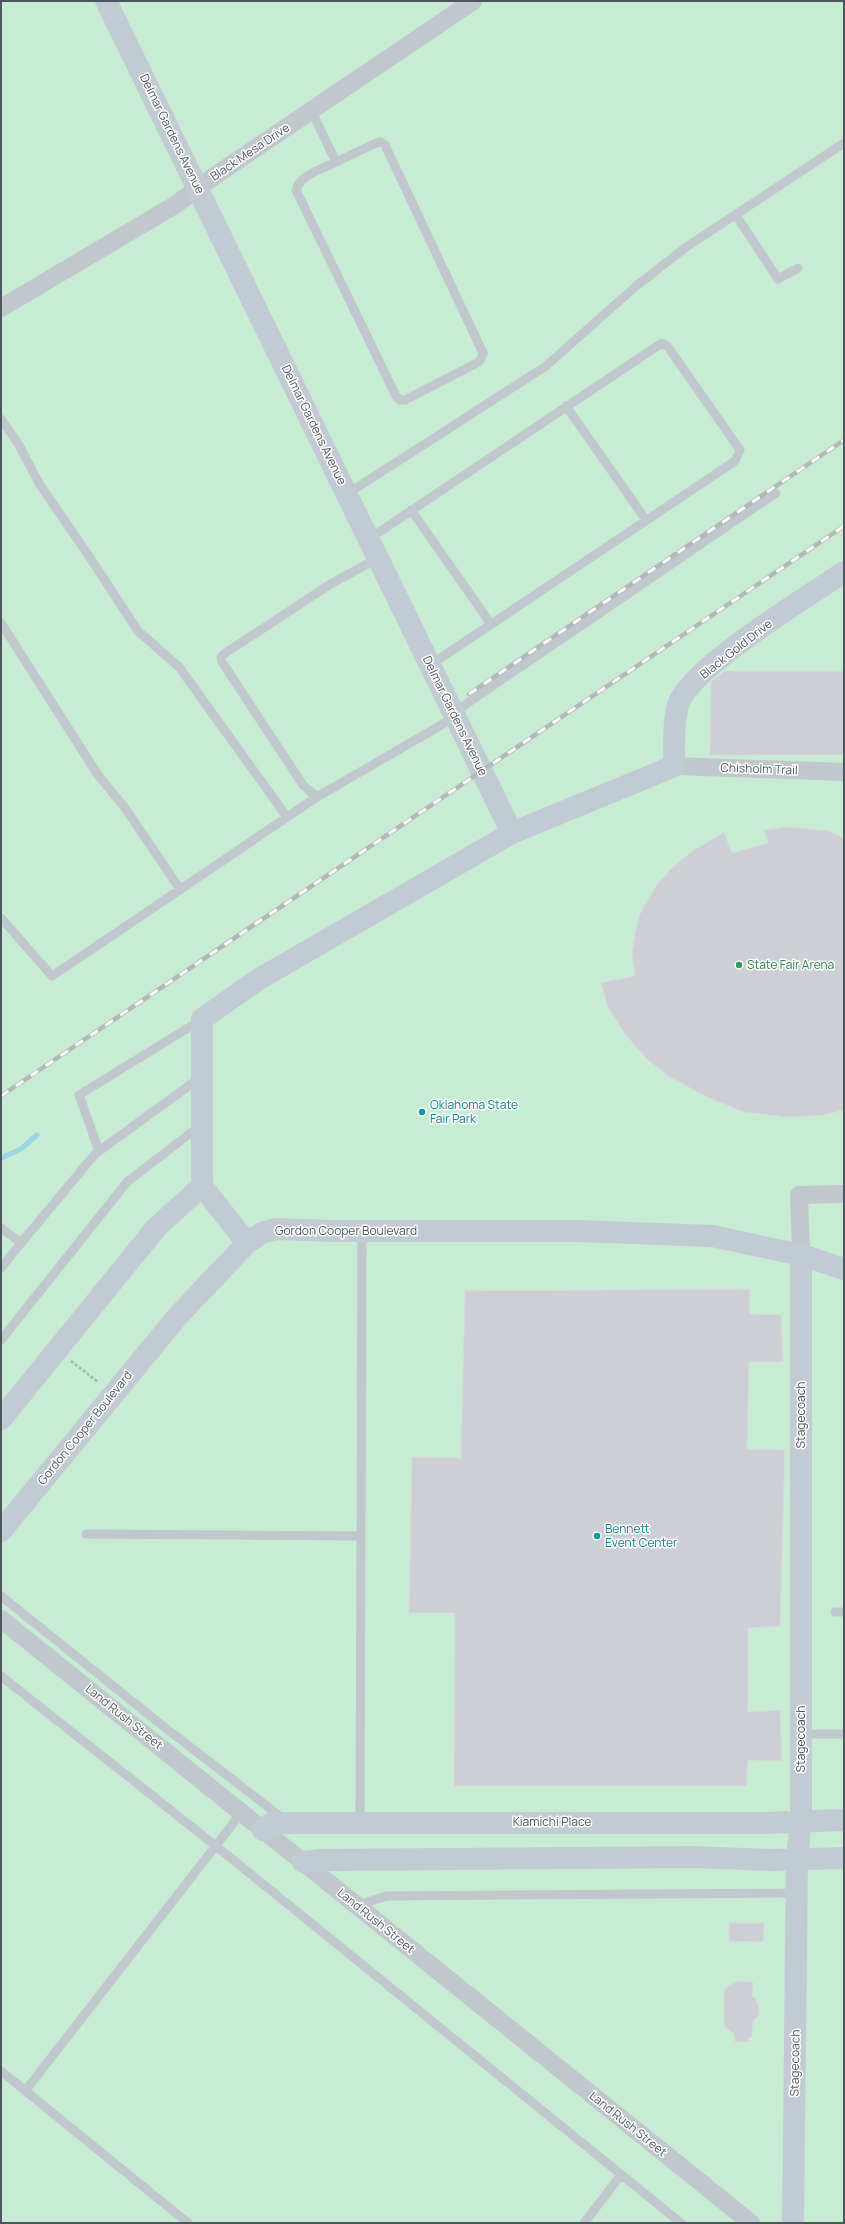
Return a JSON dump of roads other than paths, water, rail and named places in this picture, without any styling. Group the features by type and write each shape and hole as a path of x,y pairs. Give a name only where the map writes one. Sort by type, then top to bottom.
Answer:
{"street":[{"name":"Delmar Gardens Avenue","path":"106,1 454,715 516,826"},
{"name":"Black Mesa Drive","path":"1,308 175,205 311,110 473,1"},
{"name":"Black Gold Drive","path":"674,766 678,706 688,689 731,650 844,572"},
{"name":"Chisholm Trail","path":"674,766 844,772"},
{"path":"247,1243 202,1186 202,1019 259,979 516,826 674,766"},
{"path":"1,1419 156,1228 202,1186"},
{"path":"801,1255 799,1195 844,1194"},
{"name":"Gordon Cooper Boulevard","path":"1,1531 177,1317 247,1243 262,1233 275,1229 362,1231 578,1231 712,1236 801,1255 844,1269"},
{"name":"Stagecoach","path":"792,2223 797,1893 801,1820 801,1255"},
{"name":"Land Rush Street","path":"1,1619 751,2223"},
{"name":"Kiamichi Place","path":"263,1830 272,1823 766,1823 801,1820 844,1820"},
{"path":"303,1862 323,1860 687,1857 772,1860 798,1858 844,1858"}],"lane":[{"path":"311,110 336,162"},
{"path":"381,142 385,144 483,353 481,359 477,363 405,400 400,400 396,396 296,190 298,183 304,178 336,162 376,143 381,142"},
{"path":"347,494 546,366 635,287 685,248 844,143"},
{"path":"736,215 778,279 798,268"},
{"path":"369,539 662,342 668,347 740,450 735,460 430,665"},
{"path":"566,406 646,520"},
{"path":"1,419 19,445 40,485 138,631 179,667 287,817"},
{"path":"1,918 52,976 317,797 454,715 776,493"},
{"path":"411,510 491,624"},
{"path":"317,797 303,785 222,662 221,657 329,585 378,558"},
{"path":"1,623 98,776 125,808 180,889"},
{"path":"99,1151 79,1095 202,1019"},
{"path":"1,1268 99,1151 202,1076"},
{"path":"1,1340 127,1182 202,1124"},
{"path":"1,1228 21,1243"},
{"path":"360,1822 362,1231"},
{"path":"86,1534 361,1536"},
{"path":"1,1596 163,1726 289,1823"},
{"path":"1,1676 216,1846 680,2223"},
{"path":"801,1734 844,1734"},
{"path":"26,2090 242,1812"},
{"path":"357,1905 387,1896 703,1895 797,1893"},
{"path":"1,2071 188,2223"},
{"path":"584,2223 621,2175"}],"waterway":[{"path":"1,1158 21,1149 37,1135"}],"railway":[{"path":"469,694 844,440"},
{"path":"1,1096 844,526"}],"place":[{"name":"State Fair Arena","path":"739,965"},
{"name":"Oklahoma State Fair Park","path":"422,1112"},
{"name":"Bennett Event Center","path":"597,1536"}]}
